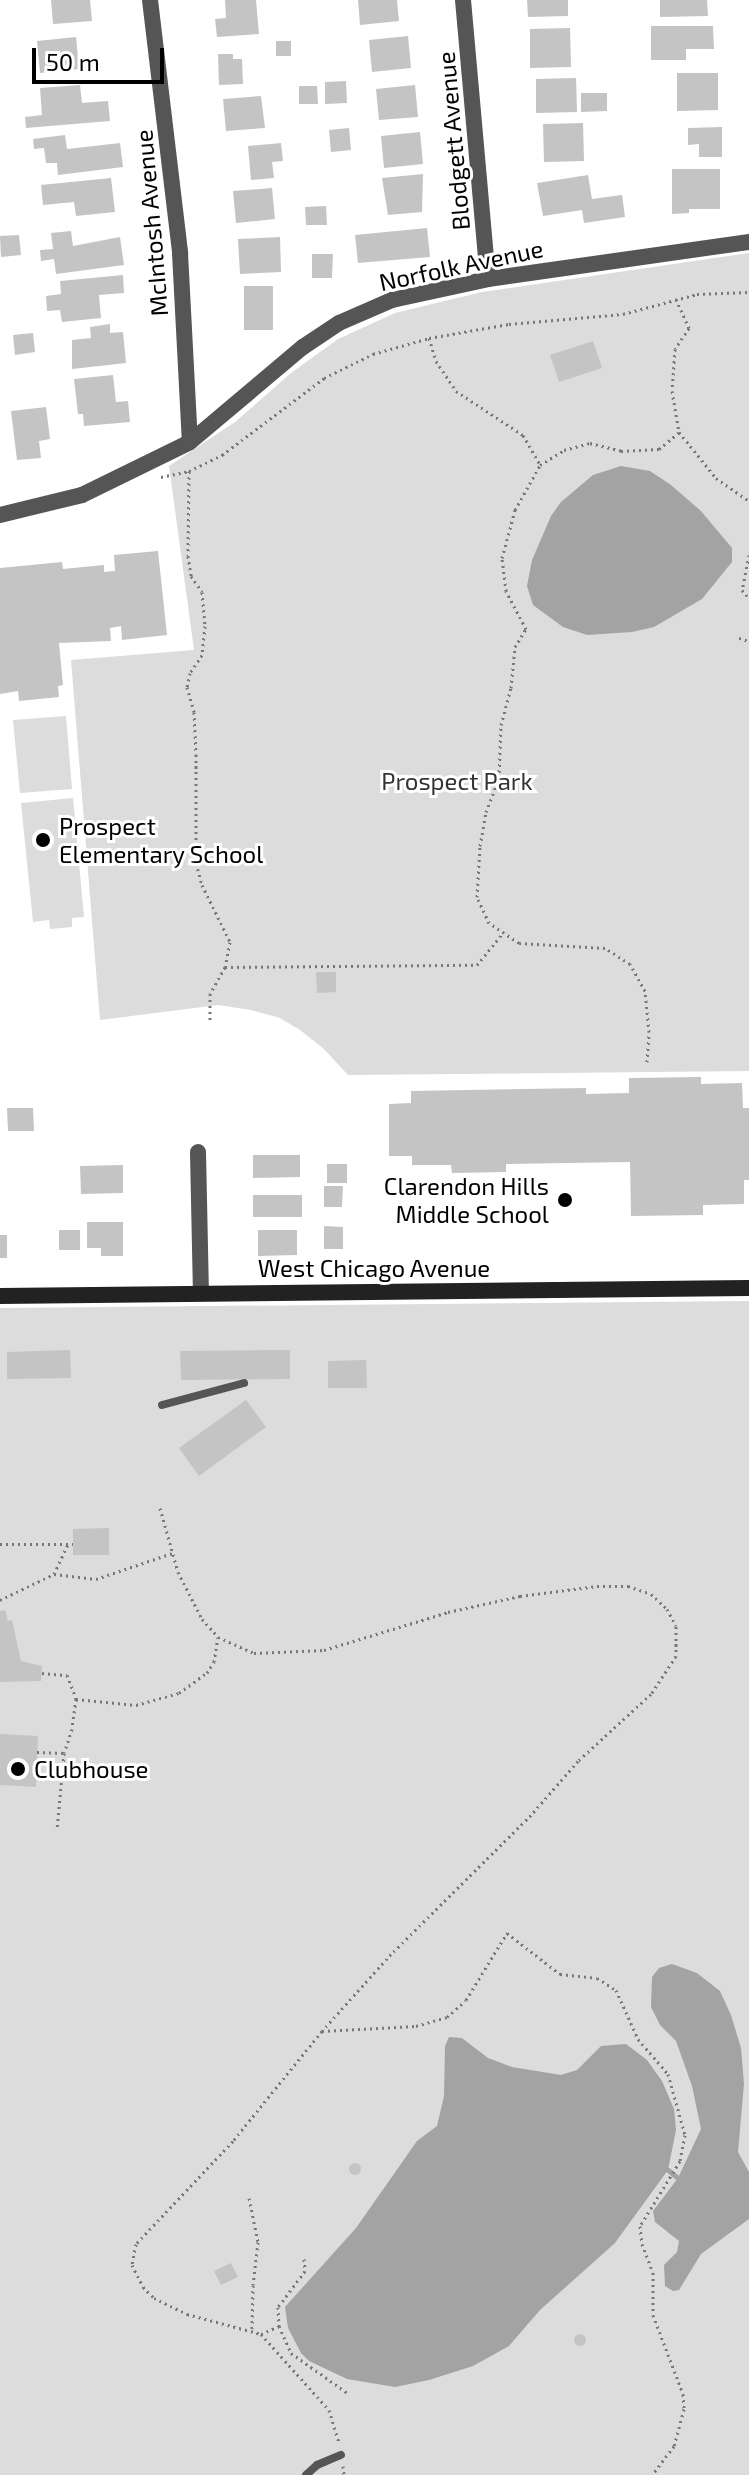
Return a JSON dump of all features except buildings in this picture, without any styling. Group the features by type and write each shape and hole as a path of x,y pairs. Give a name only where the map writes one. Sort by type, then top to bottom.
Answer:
{"main road":[{"name":"West Chicago Avenue","path":"0,1296 749,1288"}],"street":[{"name":"McIntosh Avenue","path":"150,0 180,253 190,442"},
{"name":"Blodgett Avenue","path":"463,0 488,279"},
{"name":"Norfolk Avenue","path":"0,515 82,495 190,442 303,347 339,323 392,300 488,279 749,242"},
{"path":"198,1152 201,1293"}],"lane":[{"path":"162,1405 244,1383"},
{"path":"306,2475 317,2465 341,2455"}],"path":[{"path":"161,477 189,471 222,455 324,378 373,354 429,338 509,324 623,314 676,299 749,292"},
{"path":"676,299 689,328 675,349 672,391 679,432 716,478 749,501"},
{"path":"429,338 436,361 456,391 523,435 540,465"},
{"path":"647,1062 649,1032 645,991 630,964 605,948 519,943 489,923 477,897 480,846 486,812 499,778 501,725 511,688 515,647 526,629 506,591 502,558 515,510 540,465 564,450 590,443 621,451 659,449 679,432"},
{"path":"189,471 188,556 191,576 202,592 205,626 202,655 190,673 187,687 194,712 196,863 207,896 230,942 225,967 210,994 210,1023"},
{"path":"749,555 742,590 749,598"},
{"path":"739,638 749,641"},
{"path":"225,967 477,965 504,933"},
{"path":"160,1508 193,1604 218,1637 254,1653 306,1653 520,1596 614,1585 651,1594 667,1609 676,1626 676,1656 651,1694 578,1761 531,1815 391,1954 322,2031 233,2141 142,2236 133,2255 135,2277 154,2298 187,2314 261,2334 329,2410 344,2475"},
{"path":"0,1544 70,1544 54,1574"},
{"path":"0,1600 54,1574 96,1579 173,1553"},
{"path":"76,1699 136,1705 179,1693 207,1673 214,1662 218,1637"},
{"path":"42,1673 67,1675 76,1699 72,1729 64,1753 57,1830"},
{"path":"37,1752 64,1753"},
{"path":"322,2031 416,2026 447,2017 466,2000 507,1933 560,1974 597,1978 616,1990 632,2029 658,2058 676,2097 685,2135 680,2161 644,2215 641,2236 653,2272 653,2315 662,2344 679,2377 684,2409 674,2446 652,2475"},
{"path":"249,2198 258,2242 253,2275 252,2330"},
{"path":"304,2259 305,2271 278,2307 279,2326 297,2359 349,2394"},
{"path":"261,2334 279,2326"}],"green space":[{"name":"Prospect Park","path":"749,253 749,1071 348,1075 324,1049 300,1030 280,1018 251,1010 218,1005 100,1020 71,660 194,650 169,466 235,422 291,373 338,339 395,313 482,292"},
{"path":"66,716 72,789 20,793 13,720"},
{"path":"73,798 84,917 72,918 72,927 50,929 49,920 33,922 21,803"},
{"path":"749,1301 749,2475 0,2475 0,1308"}],"shaded area":[{"path":"621,466 650,471 671,485 701,511 732,548 732,562 702,599 654,627 587,635 563,627 533,605 527,586 532,560 551,516 561,502 593,475"},
{"path":"672,1964 697,1973 720,1991 731,2015 741,2048 744,2084 738,2152 749,2172 749,2219 701,2254 679,2290 673,2291 665,2286 664,2265 677,2252 679,2241 655,2222 653,2211 678,2178 701,2129 692,2086 676,2041 660,2025 651,2007 652,1977 659,1968"},
{"path":"449,2037 462,2038 488,2058 512,2067 561,2075 577,2070 601,2046 626,2044 647,2060 662,2081 674,2109 676,2130 668,2170 615,2243 540,2310 509,2346 473,2366 395,2387 347,2379 309,2361 301,2353 288,2328 285,2307 356,2228 417,2141 437,2126 444,2096 445,2046"}],"waterway":[{"path":"668,2170 678,2178"}],"place":[{"name":"Prospect Elementary School","path":"43,840"},
{"name":"Clarendon Hills Middle School","path":"565,1200"},
{"name":"Clubhouse","path":"18,1769"}]}
